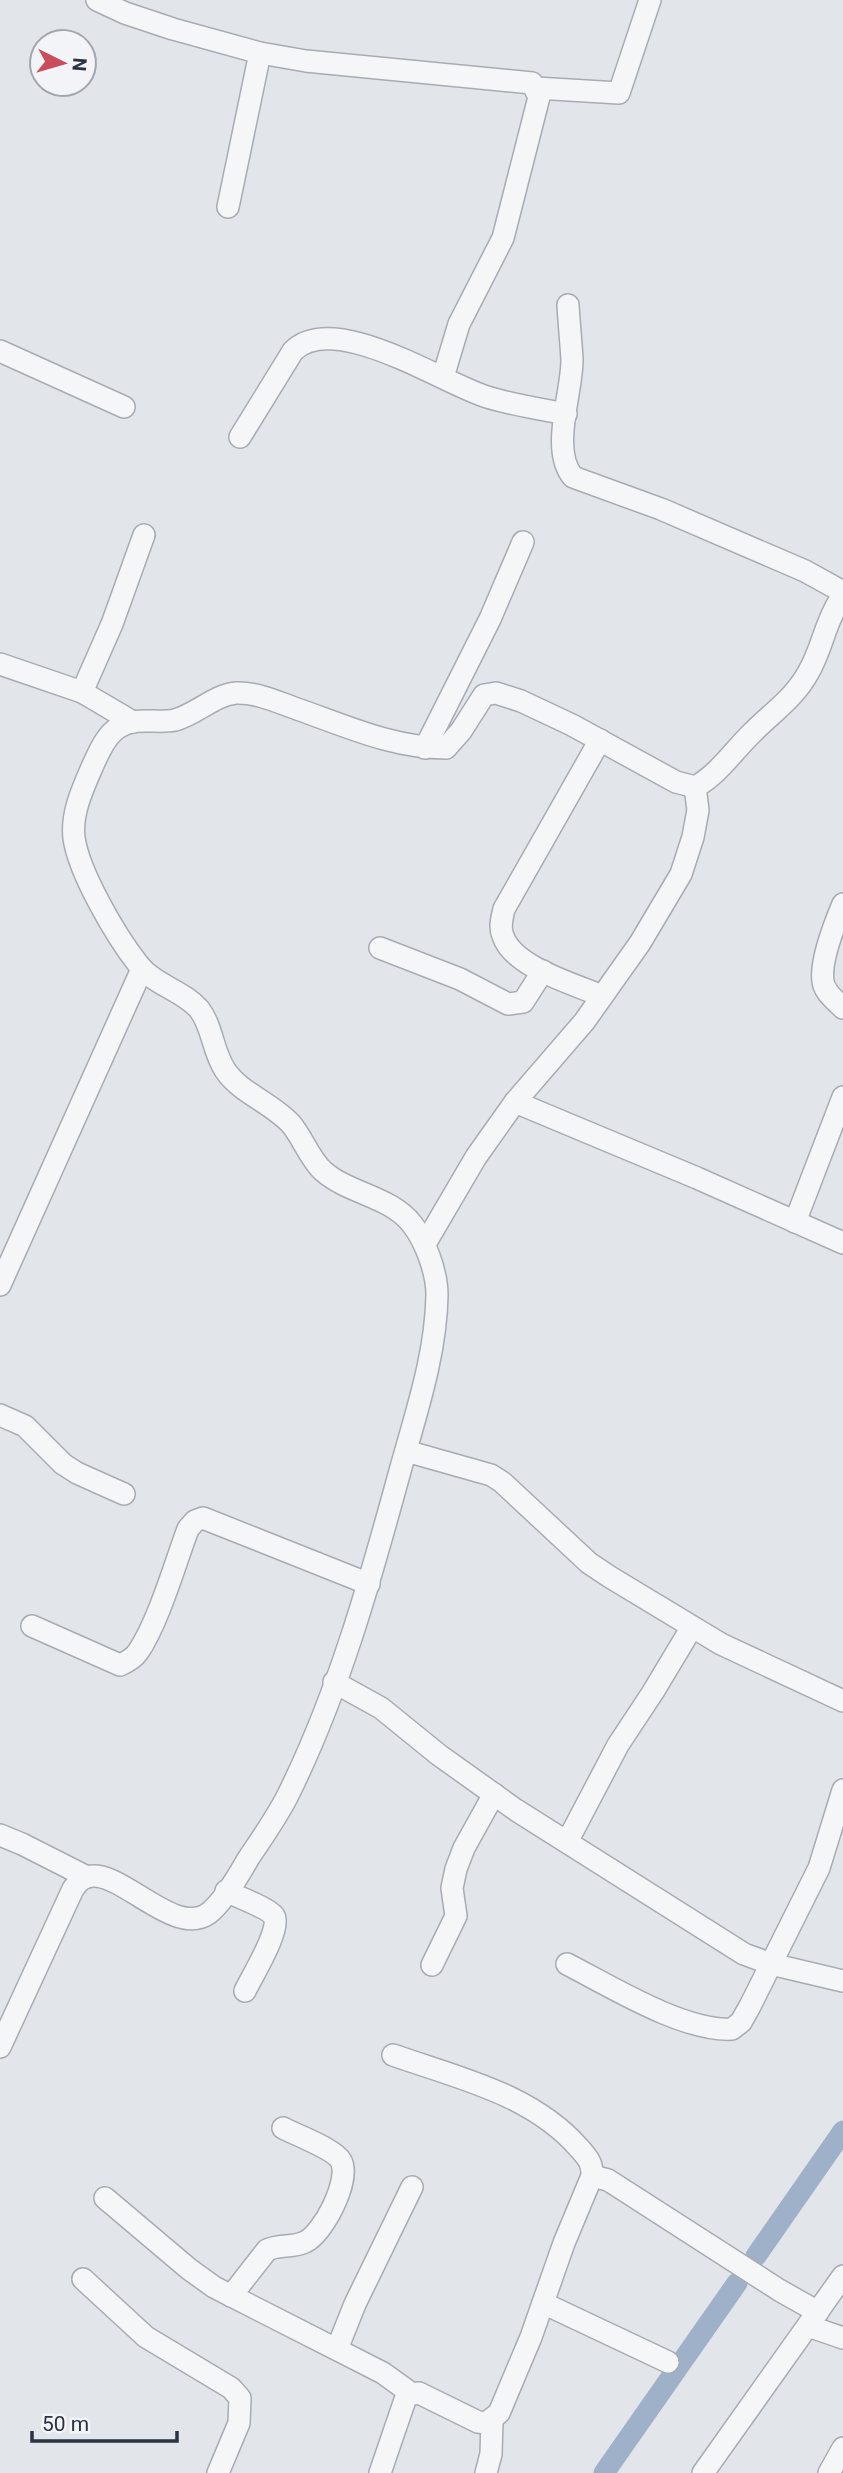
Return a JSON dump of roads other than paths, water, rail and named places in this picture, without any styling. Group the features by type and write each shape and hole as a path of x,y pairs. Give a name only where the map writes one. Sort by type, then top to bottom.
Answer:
{"street":[{"path":"97,0 173,29 260,53 306,61 532,83 539,97 503,238 459,324 443,377"},
{"path":"536,88 619,93 650,0"},
{"path":"228,207 260,53"},
{"path":"568,305 572,359 562,446 566,470 573,477 673,515 805,571 843,592"},
{"path":"240,437 293,351 302,342 315,339 357,342 487,397 566,414"},
{"path":"0,351 124,407"},
{"path":"82,692 112,624 144,535"},
{"path":"425,748 490,619 523,542"},
{"path":"0,1835 87,1877 113,1881 144,1901 183,1918 194,1919 206,1915 226,1891 287,1798 334,1682 369,1584 427,1376 434,1334 438,1289 425,1244 410,1221 388,1205 322,1170 293,1125 228,1075 216,1052 210,1027 201,1012 188,998 162,985 142,969 120,939 82,867 73,836 76,810 102,745 118,727 148,720 168,722 204,708 223,695 241,692 386,740 425,748 446,748 461,731 484,695 496,694 521,701 676,782 695,787 705,782 752,732 791,697 817,657 834,608 843,599"},
{"path":"0,664 82,692 133,722"},
{"path":"600,740 504,909 501,923 502,936 508,947 527,964 602,996"},
{"path":"425,1244 476,1157 515,1102 584,1022 640,943 681,874 698,810 695,787"},
{"path":"843,904 822,981 826,990 843,1008"},
{"path":"380,948 460,979 508,1004 523,1002 543,971"},
{"path":"0,1285 142,969"},
{"path":"795,1222 843,1097"},
{"path":"515,1102 843,1243"},
{"path":"0,1415 25,1426 62,1464 124,1494"},
{"path":"405,1451 491,1475 502,1482 589,1563 721,1644 843,1701"},
{"path":"33,1626 120,1665 128,1661 137,1653 153,1622 188,1529 195,1521 203,1518 369,1584"},
{"path":"567,1842 618,1745 692,1627"},
{"path":"334,1682 381,1708 439,1755 494,1794 744,1954 771,1964 843,1981"},
{"path":"567,1964 652,2009 723,2029 733,2029 741,2022 807,1896 819,1868 843,1790"},
{"path":"432,1965 456,1916 452,1888 456,1869 464,1848 494,1794"},
{"path":"1,2044 73,1889 79,1881 87,1877"},
{"path":"226,1891 266,1910 274,1915 276,1921 272,1937 245,1991"},
{"path":"380,2473 406,2398 411,2394 419,2393 478,2422 486,2423 499,2413 592,2176 593,2167 588,2157 570,2137 545,2116 522,2103 393,2055"},
{"path":"231,2296 267,2250 308,2241 330,2211 338,2194 343,2170 337,2155 283,2128"},
{"path":"592,2176 608,2180 779,2290 813,2319 843,2338"},
{"path":"337,2349 355,2304 412,2187"},
{"path":"105,2198 189,2269 231,2296 383,2373 411,2394"},
{"path":"703,2473 843,2276"},
{"path":"83,2279 146,2337 231,2388 240,2398 239,2423 218,2473"},
{"path":"543,2302 668,2362"},
{"path":"486,2473 491,2454 492,2420"},
{"path":"829,2473 843,2448"}],"waterway":[{"path":"756,2256 843,2131"},
{"path":"604,2473 737,2283"}]}
